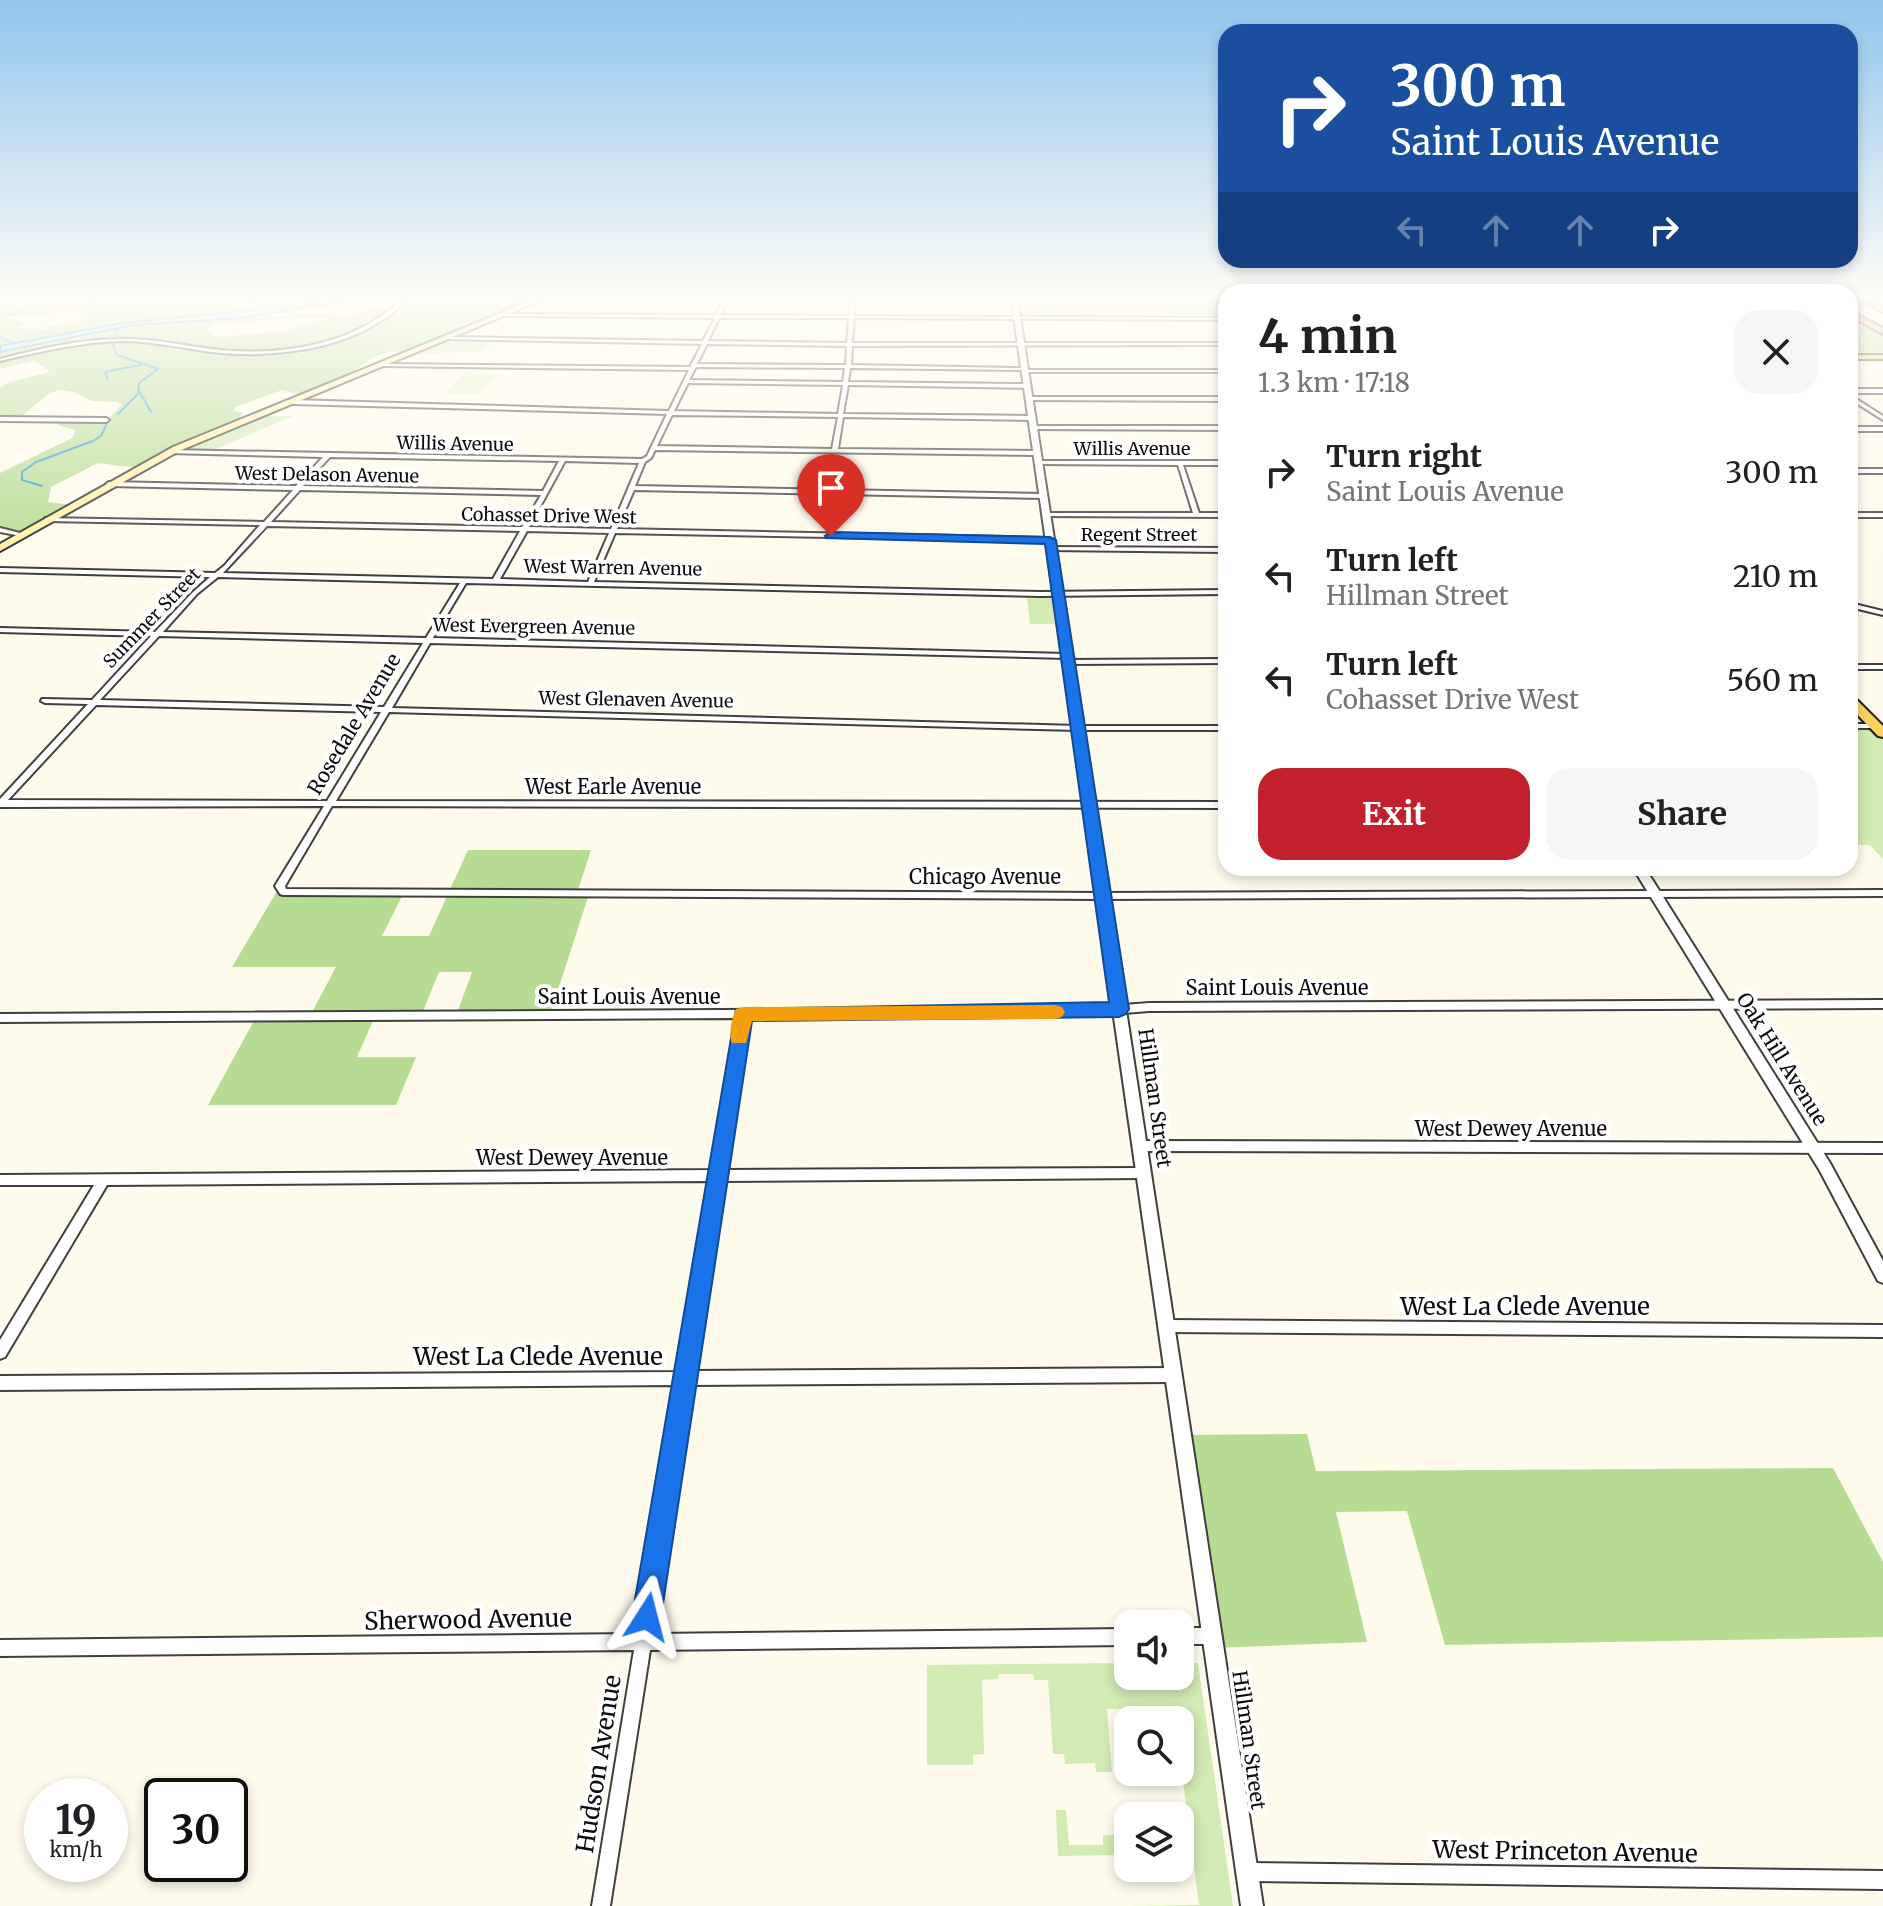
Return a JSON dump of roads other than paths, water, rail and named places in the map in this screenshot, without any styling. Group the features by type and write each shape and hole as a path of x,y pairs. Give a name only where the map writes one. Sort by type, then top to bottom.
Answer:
{"main road":[{"path":"0,548 169,452 331,386"},
{"path":"1858,708 1879,730"}],"street":[{"path":"590,584 643,461 653,448 684,386"},
{"path":"835,450 846,386"},
{"name":"Hillman Street","path":"1027,386 1252,1906"},
{"path":"1858,393 1883,391"},
{"path":"1029,399 1218,399"},
{"path":"1858,400 1883,418"},
{"path":"292,402 671,413 1032,418"},
{"path":"0,419 106,420"},
{"path":"1033,428 1218,428"},
{"path":"1858,429 1883,429"},
{"path":"653,448 1037,453"},
{"name":"Willis Avenue","path":"169,452 643,461"},
{"name":"Summer Street","path":"0,804 328,455"},
{"path":"495,582 563,460"},
{"name":"Willis Avenue","path":"1039,463 1218,463"},
{"path":"1180,463 1197,515"},
{"path":"1858,471 1883,471"},
{"name":"West Delason Avenue","path":"109,484 545,493"},
{"path":"632,488 1044,496"},
{"path":"1046,515 1218,515"},
{"path":"1858,515 1883,515"},
{"name":"Cohasset Drive West","path":"47,519 613,531 1051,545"},
{"path":"0,530 21,534"},
{"name":"Regent Street","path":"1051,545 1218,550"},
{"name":"West Warren Avenue","path":"0,570 1058,594 1218,592"},
{"name":"Rosedale Avenue","path":"280,889 464,581"},
{"path":"1858,607 1883,613"},
{"name":"West Evergreen Avenue","path":"0,630 1218,661"},
{"path":"1858,667 1883,667"},
{"name":"West Glenaven Avenue","path":"45,701 1078,728 1218,728"},
{"path":"1858,727 1879,730"},
{"name":"West Earle Avenue","path":"0,804 1218,805"},
{"name":"Oak Hill Avenue","path":"1644,876 1813,1147 1883,1276"},
{"name":"Chicago Avenue","path":"280,889 301,893 1102,896 1883,893"},
{"name":"Saint Louis Avenue","path":"0,1018 1883,1004"},
{"name":"Hudson Avenue","path":"601,1906 743,1014"},
{"name":"West Dewey Avenue","path":"1140,1146 1883,1148"},
{"name":"West Dewey Avenue","path":"0,1180 1143,1173"},
{"path":"0,1352 104,1179"},
{"name":"West La Clede Avenue","path":"1166,1326 1883,1331"},
{"name":"West La Clede Avenue","path":"0,1383 1173,1375"},
{"path":"1194,1636 1212,1636"},
{"name":"Sherwood Avenue","path":"0,1648 1114,1637"},
{"name":"West Princeton Avenue","path":"1247,1872 1883,1880"}],"waterway":[{"path":"118,414 138,394 139,386"},
{"path":"139,391 151,412"},
{"path":"42,486 22,480 22,472 36,462 93,441 101,436 107,423"}]}
